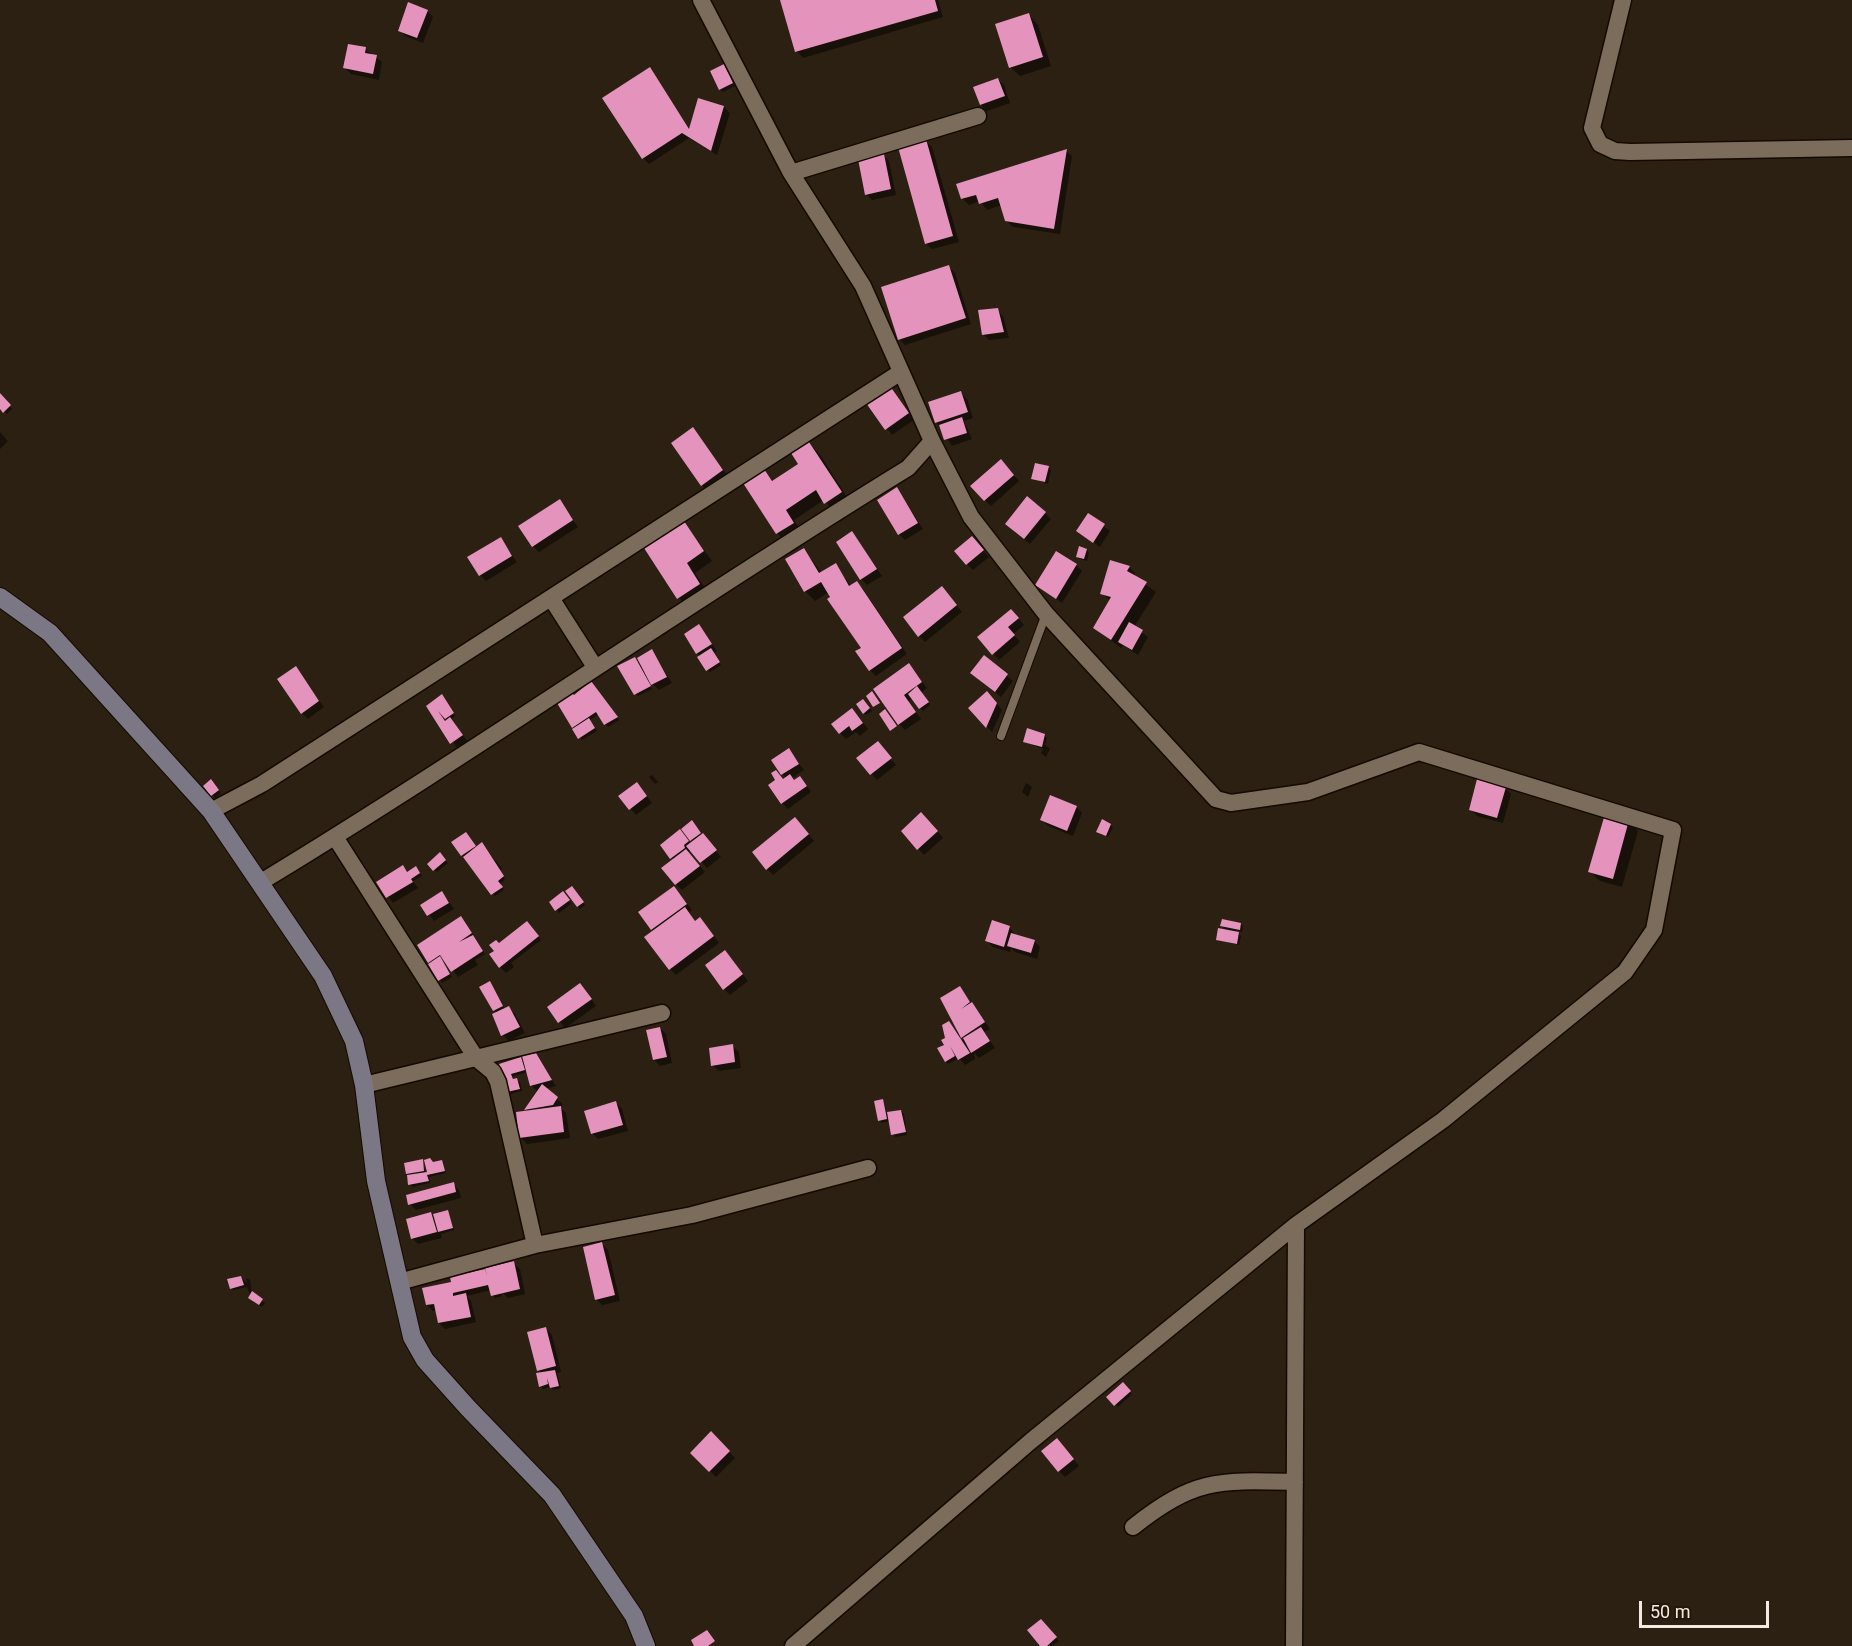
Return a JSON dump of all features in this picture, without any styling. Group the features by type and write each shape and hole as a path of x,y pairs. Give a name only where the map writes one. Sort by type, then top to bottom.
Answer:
{"street":[{"path":"701,0 791,173 863,286 932,441 971,517 1046,614 1216,799 1231,803 1308,792 1419,752 1673,830 1654,930 1625,972 1443,1120 1296,1225 1031,1441 793,1646"},
{"path":"1623,0 1592,128 1600,144 1615,151 1630,152 1852,148"},
{"path":"791,173 978,116"},
{"path":"211,811 262,784 901,372"},
{"path":"261,882 335,837 595,667 908,468 932,441"},
{"path":"0,597 50,633 211,811 323,976 354,1041 364,1085 376,1181 412,1337 425,1360 552,1495 634,1616 646,1646"},
{"path":"551,598 595,667"},
{"path":"335,837 476,1058 493,1072 498,1082 535,1245"},
{"path":"364,1085 662,1013"},
{"path":"399,1282 535,1245 692,1215 868,1168"},
{"path":"1294,1646 1296,1225"},
{"path":"1133,1527 1180,1493 1209,1483 1242,1480 1295,1482"}],"lane":[{"path":"1001,736 1046,614"}],"building":[{"path":"780,0 935,0 938,11 795,52"},
{"path":"408,2 428,10 417,38 398,31"},
{"path":"1029,13 1043,57 1009,68 995,24"},
{"path":"348,44 366,47 365,53 377,55 373,74 343,68"},
{"path":"724,64 733,83 719,90 710,71"},
{"path":"650,67 689,129 698,98 724,106 711,151 682,133 642,159 602,98"},
{"path":"998,78 1005,96 980,105 973,87"},
{"path":"926,139 953,236 925,244 898,147"},
{"path":"1067,149 1054,229 1005,221 998,198 979,204 976,195 961,199 956,184"},
{"path":"884,154 891,189 865,195 858,159"},
{"path":"949,265 966,318 898,340 881,287"},
{"path":"998,308 1004,332 982,335 978,310"},
{"path":"890,386 909,413 885,430 866,403"},
{"path":"961,391 968,412 935,423 928,402"},
{"path":"0,393 11,405 3,413 0,409"},
{"path":"962,417 967,433 944,440 939,425"},
{"path":"693,427 723,470 701,486 671,443"},
{"path":"809,442 842,492 824,504 816,490 786,510 794,523 776,534 743,483 764,469 772,481 798,464 791,453"},
{"path":"1001,459 1014,475 984,501 970,486"},
{"path":"1035,463 1049,466 1045,482 1031,479"},
{"path":"897,487 918,523 898,535 877,500"},
{"path":"1027,496 1046,512 1024,539 1005,524"},
{"path":"560,499 573,520 532,547 518,526"},
{"path":"1088,513 1105,524 1093,543 1076,531"},
{"path":"684,521 704,551 687,563 700,584 677,599 644,548"},
{"path":"852,531 877,569 860,580 836,542"},
{"path":"972,536 984,550 966,565 954,551"},
{"path":"501,537 512,556 479,576 467,557"},
{"path":"1079,546 1087,549 1084,559 1076,557"},
{"path":"804,548 819,573 836,563 849,586 857,581 902,648 869,671 855,651 861,648 827,599 830,597 821,582 804,592 785,559"},
{"path":"1056,551 1077,564 1056,599 1035,585"},
{"path":"1110,560 1130,566 1127,571 1147,582 1111,640 1093,628 1111,597 1100,594"},
{"path":"942,586 957,605 918,637 903,617"},
{"path":"1011,609 1019,618 1008,627 1015,635 992,655 977,637"},
{"path":"1129,622 1143,630 1132,650 1118,642"},
{"path":"699,624 712,644 696,654 684,634"},
{"path":"711,648 720,662 706,671 697,657"},
{"path":"652,649 667,677 651,685 637,658"},
{"path":"984,655 1008,674 995,692 970,673"},
{"path":"635,657 651,686 634,695 617,666"},
{"path":"909,663 922,682 904,695 916,712 898,725 873,689"},
{"path":"296,666 319,701 301,714 277,679"},
{"path":"591,681 618,717 604,725 596,712 572,728 557,703 572,693 574,695"},
{"path":"917,686 929,702 919,709 908,694"},
{"path":"872,691 880,703 873,707 866,696"},
{"path":"987,691 997,703 986,728 968,708"},
{"path":"442,694 454,713 445,719 438,711 445,721 450,717 463,735 450,744 426,706"},
{"path":"863,699 870,708 863,714 856,704"},
{"path":"852,708 863,723 852,731 849,726 839,734 831,724"},
{"path":"885,709 897,726 890,731 879,714"},
{"path":"589,718 595,728 578,739 572,729"},
{"path":"1027,728 1045,734 1042,747 1023,742"},
{"path":"878,741 892,758 870,775 856,758"},
{"path":"789,748 799,764 781,775 771,760"},
{"path":"776,770 783,779 790,774 794,780 800,776 807,786 781,804 768,785 775,780 771,773"},
{"path":"211,779 219,790 211,796 203,786"},
{"path":"1477,779 1506,787 1497,818 1469,810"},
{"path":"637,782 647,796 629,810 618,796"},
{"path":"1050,795 1077,806 1067,831 1040,820"},
{"path":"921,812 938,831 917,850 901,831"},
{"path":"1605,814 1629,820 1613,879 1588,872"},
{"path":"795,817 809,834 766,870 752,852"},
{"path":"1102,819 1111,824 1106,836 1096,832"},
{"path":"692,820 701,833 690,841 681,829"},
{"path":"680,829 689,841 684,845 685,848 670,859 660,845"},
{"path":"466,832 476,846 461,856 451,842"},
{"path":"703,833 717,850 700,863 686,846"},
{"path":"482,842 504,876 498,881 503,887 491,895 463,857"},
{"path":"686,849 700,866 675,885 661,868"},
{"path":"440,852 446,860 433,871 427,864"},
{"path":"403,865 407,872 416,866 420,873 411,879 413,882 386,898 376,882"},
{"path":"572,886 584,902 577,907 565,891"},
{"path":"674,886 687,904 651,930 638,912"},
{"path":"442,891 449,903 427,916 420,905"},
{"path":"563,891 570,900 555,911 549,902"},
{"path":"685,907 695,921 700,917 714,936 669,970 644,937"},
{"path":"461,916 472,933 459,942 473,935 483,951 451,972 440,955 428,963 417,945"},
{"path":"1222,919 1241,923 1240,930 1220,926"},
{"path":"992,920 1010,926 1004,947 985,941"},
{"path":"527,921 539,936 499,968 489,954 494,951 489,945 496,940 499,943"},
{"path":"1218,928 1239,932 1237,944 1216,940"},
{"path":"1011,933 1035,940 1031,953 1007,946"},
{"path":"725,950 743,974 723,990 705,965"},
{"path":"440,956 450,974 438,981 428,964"},
{"path":"490,981 503,1006 493,1011 479,987"},
{"path":"580,983 592,999 558,1023 547,1007"},
{"path":"960,986 970,1002 961,1009 972,1002 985,1022 961,1038 940,998"},
{"path":"509,1006 520,1027 501,1036 492,1014"},
{"path":"949,1021 970,1053 958,1060 950,1046 955,1056 945,1062 937,1048 944,1045 941,1040 945,1038 942,1025"},
{"path":"660,1027 667,1057 653,1060 646,1030"},
{"path":"981,1027 990,1041 971,1053 963,1038"},
{"path":"733,1044 735,1062 711,1066 709,1048"},
{"path":"536,1053 552,1080 530,1086 522,1056"},
{"path":"521,1057 525,1070 511,1074 513,1079 517,1078 520,1089 507,1092 499,1064"},
{"path":"542,1084 558,1097 553,1105 524,1110"},
{"path":"883,1099 887,1119 878,1121 874,1101"},
{"path":"616,1101 623,1125 591,1134 584,1111"},
{"path":"561,1106 564,1132 519,1138 516,1112"},
{"path":"901,1110 906,1132 891,1135 887,1112"},
{"path":"430,1158 433,1162 442,1160 445,1171 427,1175 429,1181 408,1185 407,1175 427,1172 424,1160"},
{"path":"423,1159 424,1171 406,1174 404,1163"},
{"path":"454,1182 456,1192 408,1205 406,1195"},
{"path":"448,1210 453,1228 438,1232 433,1214"},
{"path":"431,1212 437,1232 411,1239 406,1219"},
{"path":"602,1242 615,1295 595,1300 583,1247"},
{"path":"514,1261 520,1289 491,1296 488,1285 453,1293 453,1296 466,1293 471,1317 438,1323 434,1304 426,1305 422,1288 451,1282 450,1277 485,1269 487,1275 485,1268"},
{"path":"241,1276 244,1285 230,1289 227,1279"},
{"path":"252,1291 263,1299 259,1305 248,1298"},
{"path":"546,1327 556,1366 537,1371 527,1332"},
{"path":"555,1370 559,1386 550,1388 547,1378 548,1384 539,1387 536,1373"},
{"path":"1123,1382 1131,1391 1114,1406 1106,1397"},
{"path":"711,1431 730,1451 709,1472 690,1453"},
{"path":"1057,1438 1074,1459 1058,1472 1041,1451"},
{"path":"1041,1619 1057,1637 1047,1646 1040,1646 1027,1630"},
{"path":"707,1630 715,1641 708,1646 694,1646 691,1640"}]}
